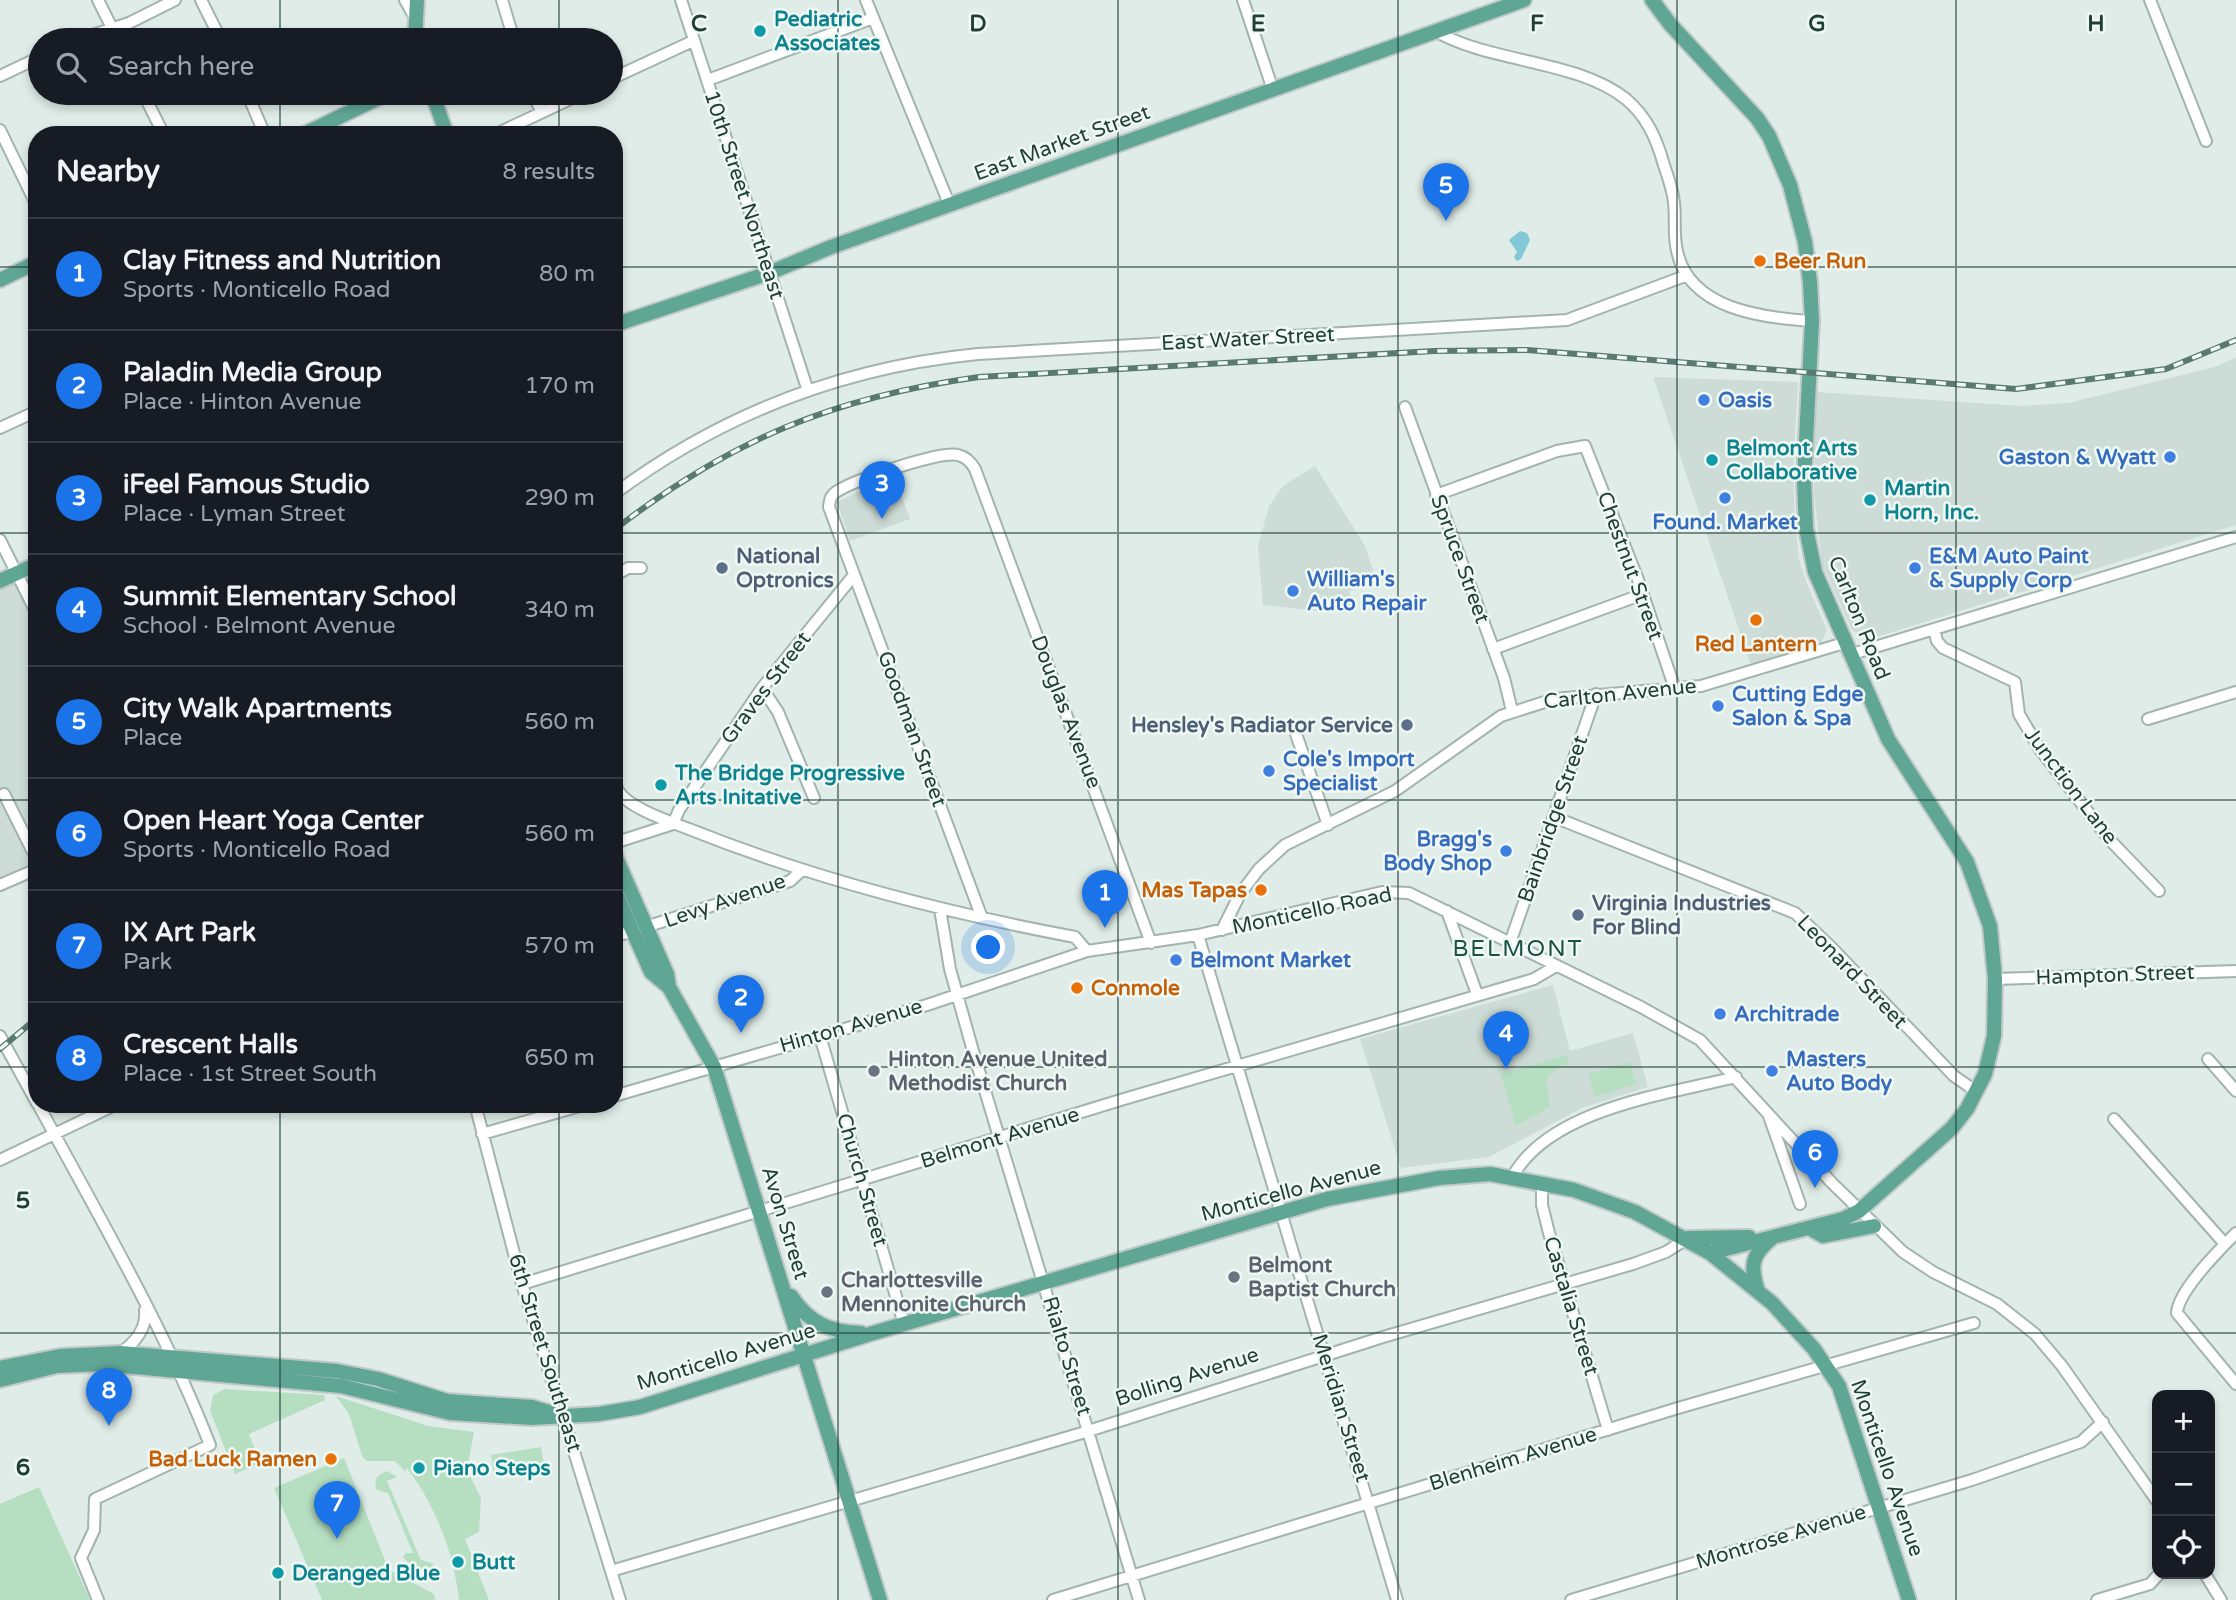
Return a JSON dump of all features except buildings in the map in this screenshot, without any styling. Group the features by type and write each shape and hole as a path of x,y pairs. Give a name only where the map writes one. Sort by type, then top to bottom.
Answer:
{"main road":[{"path":"414,28 418,0"},
{"name":"East Market Street","path":"623,322 769,273 950,205 1524,0"},
{"name":"Carlton Road","path":"1652,0 1670,24 1740,96 1769,136 1799,213 1808,269 1812,321 1804,440 1806,522 1815,572 1894,751 1954,840 1978,885 1990,926 1995,979 1994,1036 1986,1074 1952,1128 1859,1211"},
{"path":"321,126 364,105"},
{"path":"428,105 434,126"},
{"path":"436,105 444,126"},
{"path":"0,281 28,267"},
{"path":"0,581 28,568"},
{"name":"Avon Street","path":"623,881 639,930"},
{"name":"Avon Street","path":"623,904 667,974 669,987 714,1068 880,1600"},
{"name":"Monticello Avenue","path":"0,1380 57,1366 175,1366 341,1385 450,1413 531,1418 599,1414 640,1407 870,1334 1361,1191 1473,1174 1513,1176 1608,1200 1688,1238 1758,1291 1800,1332 1826,1365 1849,1408 1909,1600"},
{"name":"Bolling Avenue","path":"1710,1253 1809,1228 1859,1211"},
{"path":"1809,1228 1823,1236 1874,1226"},
{"path":"1758,1291 1752,1273 1753,1261 1761,1247 1775,1236"},
{"name":"Bolling Avenue","path":"1688,1238 1775,1236"},
{"path":"781,1281 800,1309 821,1326 843,1333 870,1334"},
{"name":"Monticello Avenue","path":"0,1368 60,1356 120,1353 175,1366"}],"street":[{"path":"98,0 112,28 175,0"},
{"path":"201,0 215,28"},
{"path":"405,0 414,16"},
{"path":"502,0 510,28"},
{"name":"10th Street Northeast","path":"681,0 808,391"},
{"path":"1242,0 1273,90"},
{"path":"2150,0 2206,141"},
{"path":"870,1 873,18 950,205"},
{"path":"708,80 873,18"},
{"path":"1437,32 1468,47 1601,84 1624,98 1640,113 1655,139 1674,201 1676,250 1685,276 1702,291 1745,312 1768,318 1812,321"},
{"path":"623,73 693,41"},
{"path":"0,76 28,63"},
{"path":"150,105 160,126"},
{"path":"252,105 261,126"},
{"path":"538,105 542,112"},
{"path":"513,126 557,105"},
{"path":"0,130 28,188"},
{"name":"East Water Street","path":"623,488 664,458 763,405 891,367 978,354 1567,320 1685,276"},
{"name":"Spruce Street","path":"1405,407 1493,649 1512,711"},
{"path":"0,428 28,415"},
{"name":"Chestnut Street","path":"1436,495 1581,445 1585,446 1643,594 1675,690"},
{"name":"Goodman Street","path":"980,482 969,461 952,455 892,469 836,492 830,500 842,540 982,918"},
{"name":"Douglas Avenue","path":"980,482 1151,943"},
{"name":"Carlton Avenue","path":"1222,930 1240,894 1271,856 1294,840 1395,791 1481,727 1512,711 1554,699 1675,690 1723,681 1934,629 2236,537"},
{"path":"0,540 28,596"},
{"path":"623,571 640,568"},
{"name":"Graves Street","path":"673,824 679,810 762,688 855,575"},
{"path":"1493,649 1643,594"},
{"name":"Junction Lane","path":"1934,629 1943,648 2015,682 2019,714 2039,748 2108,838 2159,891"},
{"path":"762,688 782,721 814,798"},
{"path":"2148,719 2236,692"},
{"name":"Bainbridge Street","path":"1510,943 1596,694"},
{"path":"1296,734 1328,825"},
{"path":"4,794 28,842"},
{"path":"623,796 673,824 801,871 940,909 1075,937 1087,951"},
{"name":"Leonard Street","path":"1554,817 1795,913 1954,1076 1977,1092"},
{"path":"623,840 673,824"},
{"name":"Levy Avenue","path":"623,934 790,881 801,871"},
{"path":"0,885 28,873"},
{"name":"Monticello Road","path":"1087,951 1198,935 1382,892 1409,893 1688,1032 1736,1077 1859,1211 1917,1264 1967,1287 2017,1318 2051,1351 2152,1494"},
{"name":"Rialto Street","path":"940,909 958,994 1139,1600"},
{"path":"1447,911 1477,994"},
{"name":"Meridian Street","path":"1198,935 1397,1600"},
{"name":"Hinton Avenue","path":"623,1093 958,994 1087,951"},
{"name":"Belmont Avenue","path":"522,1284 1237,1066 1534,979 1556,966"},
{"name":"Hampton Street","path":"1995,979 2236,971"},
{"path":"0,1036 28,1087"},
{"name":"Church Street","path":"820,1036 904,1324"},
{"path":"2208,1059 2236,1091"},
{"path":"1513,1176 1529,1153 1581,1120 1736,1077"},
{"path":"1767,1111 1800,1204"},
{"path":"42,1113 144,1304 175,1366 209,1445 95,1499 93,1530 81,1558 98,1600"},
{"path":"0,1160 99,1113"},
{"name":"6th Street Southeast","path":"477,1113 522,1284 620,1600"},
{"path":"482,1134 556,1113"},
{"path":"2114,1119 2225,1244"},
{"name":"Castalia Street","path":"1542,1182 1542,1205 1608,1430"},
{"path":"2236,1233 2185,1294 2177,1308 2178,1317 2236,1384"},
{"name":"Bolling Avenue","path":"611,1571 850,1502 1633,1264 1665,1252 1688,1238"},
{"path":"120,1353 133,1343 141,1330 146,1318 144,1304"},
{"name":"Blenheim Avenue","path":"1053,1600 1608,1430 1974,1323"},
{"name":"Montrose Avenue","path":"1571,1600 2070,1447 2091,1435 2103,1422"},
{"path":"2097,1600 2150,1584 2154,1579"},
{"path":"2208,1579 2221,1600"}],"shaded area":[{"path":"2236,357 2236,525 1870,639 1863,638 1852,630 1822,564 1814,494 1816,392 2021,406 2068,403 2215,367"},
{"path":"1653,377 1798,382 1793,470 1795,520 1799,559 1827,630 1820,645 1751,665"},
{"path":"1315,466 1365,546 1377,583 1349,591 1353,605 1330,612 1263,605 1258,546 1269,506 1283,486"},
{"path":"894,475 910,519 850,541 837,502"},
{"path":"28,568 28,867 0,880 0,581"},
{"path":"1553,985 1570,1051 1633,1033 1648,1087 1582,1108 1489,1157 1401,1168 1360,1039"}],"green space":[{"path":"1567,1055 1569,1064 1557,1067 1546,1080 1550,1107 1516,1126 1501,1074"},
{"path":"1630,1062 1636,1084 1595,1097 1588,1074"},
{"path":"225,1389 324,1395 325,1400 249,1434 260,1463 235,1474 210,1411 213,1395"},
{"path":"336,1396 428,1426 474,1432 467,1470 481,1498 479,1532 465,1539 489,1600 459,1600 448,1547 426,1497 406,1467 406,1472 395,1461 367,1461 362,1456 349,1414"},
{"path":"541,1447 544,1467 494,1475 491,1455"},
{"path":"344,1458 389,1570 434,1594 435,1600 322,1600 274,1488"},
{"path":"387,1471 397,1477 387,1481 421,1560 434,1564 431,1568 414,1566 403,1557 406,1553 413,1553 388,1493 377,1490 375,1483 381,1474"},
{"path":"39,1487 90,1600 0,1600 0,1504"}],"water":[{"path":"1520,231 1527,233 1530,240 1521,259 1517,261 1514,257 1517,252 1509,240"}],"railway":[{"path":"623,523 700,471 742,447 786,427 830,410 877,397 979,377 1434,351 1527,350 2016,389 2166,369 2236,340"},
{"path":"0,1049 28,1026"}],"place":[{"name":"Pediatric Associates","path":"760,31"},
{"name":"City Walk Apartments","path":"1446,221"},
{"name":"Beer Run","path":"1760,261"},
{"name":"Oasis","path":"1704,400"},
{"name":"Gaston & Wyatt","path":"2170,457"},
{"name":"Belmont Arts Collaborative","path":"1712,460"},
{"name":"Found. Market","path":"1725,498"},
{"name":"Martin Horn, Inc.","path":"1870,500"},
{"name":"iFeel Famous Studio","path":"882,519"},
{"name":"National Optronics","path":"722,568"},
{"name":"E&M Auto Paint & Supply Corp","path":"1915,568"},
{"name":"William's Auto Repair","path":"1293,591"},
{"name":"Red Lantern","path":"1756,620"},
{"name":"Cutting Edge Salon & Spa","path":"1718,706"},
{"name":"Hensley's Radiator Service","path":"1407,725"},
{"name":"Cole's Import Specialist","path":"1269,771"},
{"name":"The Bridge Progressive Arts Initative","path":"661,785"},
{"name":"Bragg's Body Shop","path":"1506,851"},
{"name":"Mas Tapas","path":"1261,890"},
{"name":"Virginia Industries For Blind","path":"1578,915"},
{"name":"Clay Fitness and Nutrition","path":"1105,928"},
{"name":"Belmont Market","path":"1176,960"},
{"name":"Conmole","path":"1077,988"},
{"name":"Architrade","path":"1720,1014"},
{"name":"Paladin Media Group","path":"741,1033"},
{"name":"Summit Elementary School","path":"1506,1069"},
{"name":"Hinton Avenue United Methodist Church","path":"874,1071"},
{"name":"Masters Auto Body","path":"1772,1071"},
{"name":"Open Heart Yoga Center","path":"1815,1188"},
{"name":"Belmont Baptist Church","path":"1234,1277"},
{"name":"Charlottesville Mennonite Church","path":"827,1292"},
{"name":"Crescent Halls","path":"109,1426"},
{"name":"Bad Luck Ramen","path":"331,1459"},
{"name":"Piano Steps","path":"419,1468"},
{"name":"IX Art Park","path":"337,1539"},
{"name":"Butt","path":"458,1562"},
{"name":"Deranged Blue","path":"278,1573"}],"district":[{"name":"BELMONT","path":"1518,949"}]}
